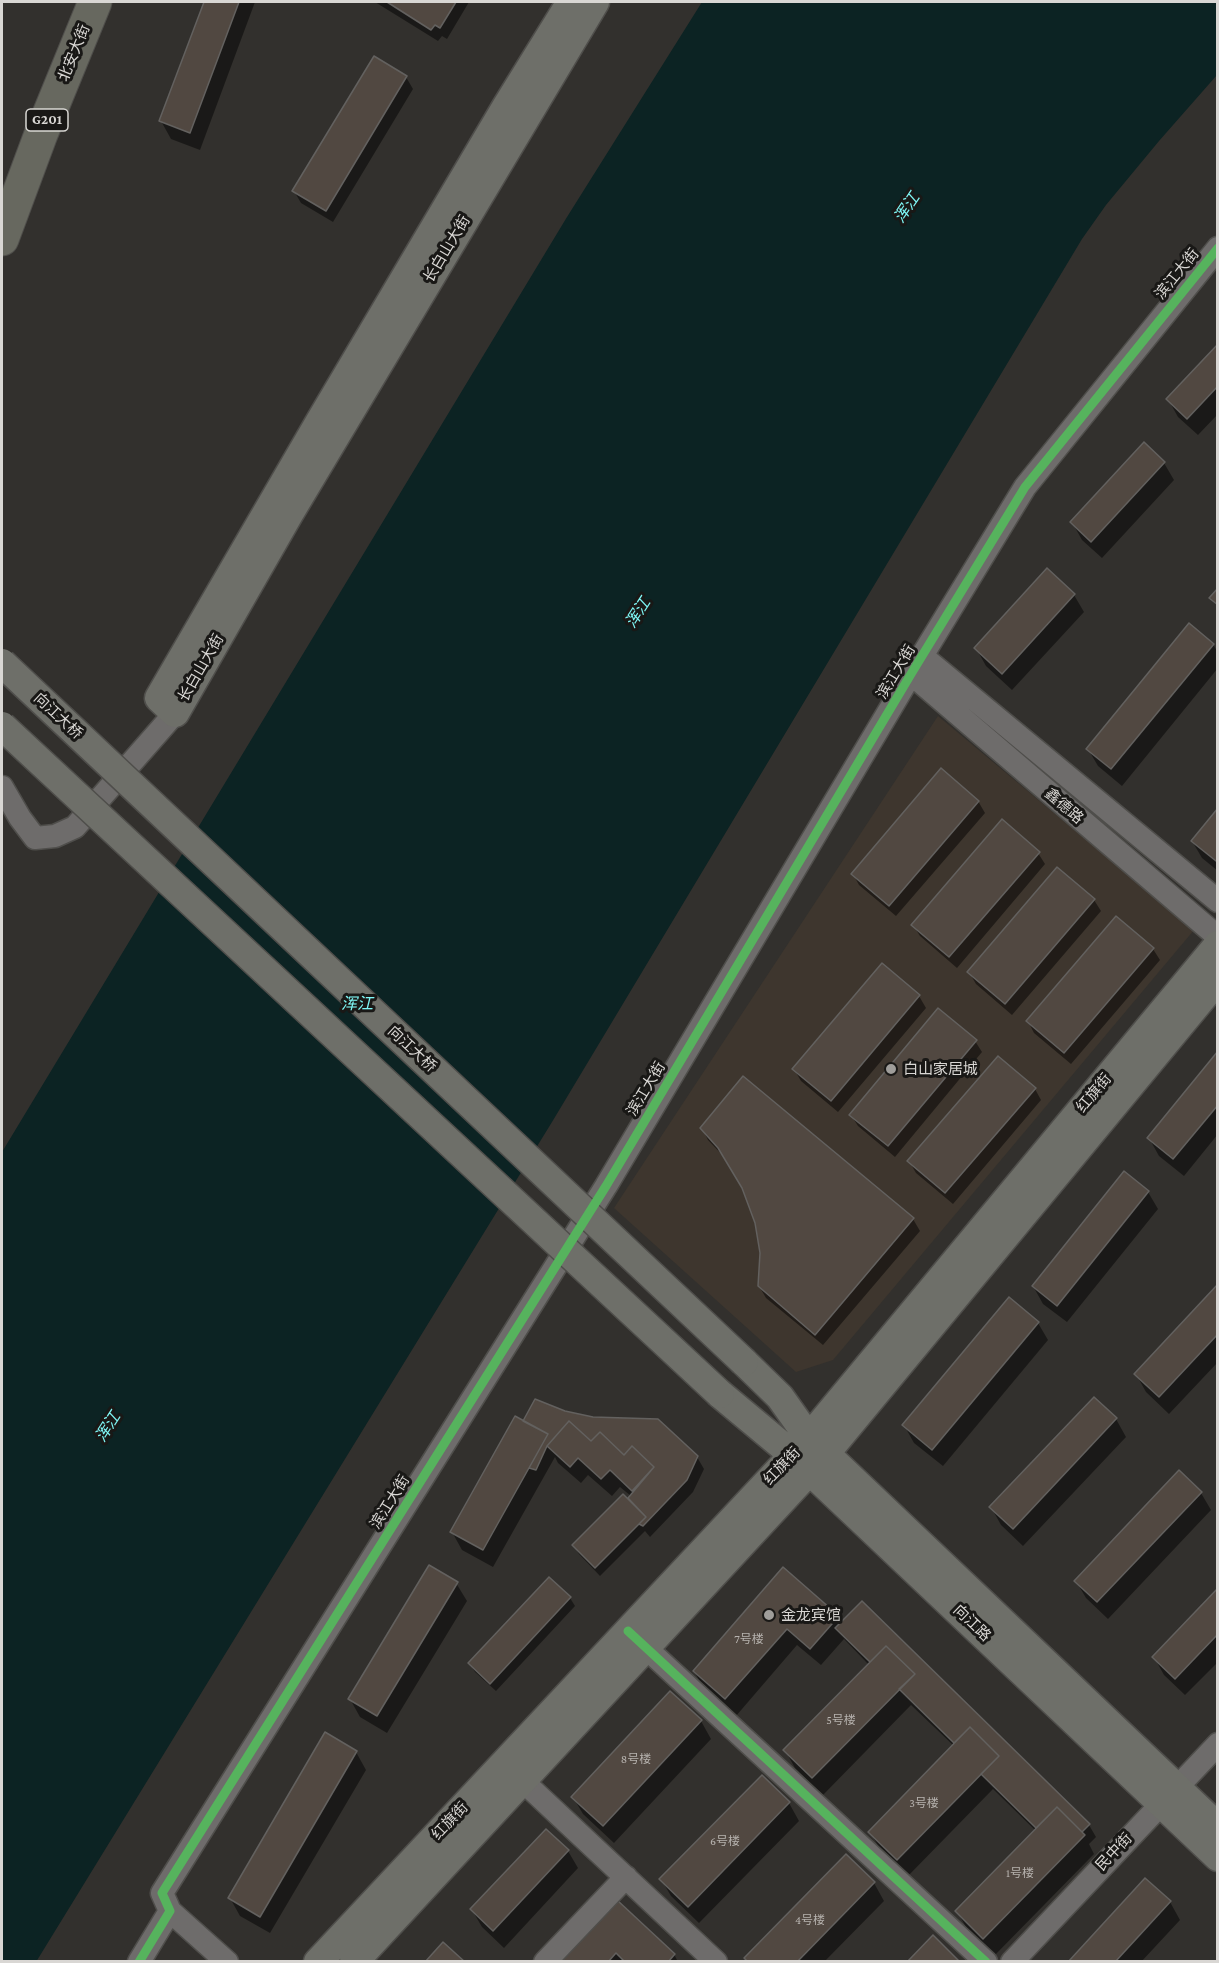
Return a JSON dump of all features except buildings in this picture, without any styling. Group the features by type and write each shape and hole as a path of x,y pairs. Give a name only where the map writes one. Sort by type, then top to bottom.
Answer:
{"highway":[{"name":"北安大街","path":"2,180 70,2"},
{"name":"北安大街","path":"2,239 41,134 95,2"}],"main road":[{"name":"长白山大街","path":"571,2 337,392 159,698 175,713 301,495 595,2"},
{"name":"向江大桥","path":"2,663 744,1362"},
{"name":"向江路","path":"2,726 720,1394 809,1454 1167,1796 1218,1857"},
{"name":"红旗街","path":"318,1962 514,1772 809,1454 1218,945"},
{"path":"809,1454 1217,980"},
{"name":"向江路","path":"744,1362 780,1397 809,1454"},
{"path":"354,1962 514,1772"},
{"name":"向江路","path":"1167,1796 1218,1827"}],"street":[{"name":"滨江大街","path":"170,1911 162,1893 606,1186 1025,487 1218,248"},
{"name":"鑫德路","path":"917,665 1218,901"},
{"name":"鑫德路","path":"917,665 1218,937"},
{"path":"2,787 35,838 55,836 75,827 175,713"},
{"path":"637,1639 986,1962"},
{"name":"民中街","path":"1012,1962 1218,1744"},
{"path":"514,1772 716,1962"},
{"path":"545,1962 626,1877"},
{"path":"139,1962 170,1911 227,1962"}],"shaded area":[{"name":"白山家居城","path":"938,716 1194,930 833,1360 796,1372 614,1208"}],"water":[{"name":"浑江","path":"702,2 1217,2 1217,75 1106,205 1082,239 552,1122 36,1962 2,1961 2,1152 567,217"}],"cycle path":[{"path":"139,1962 170,1911 162,1893 606,1186 1025,487 1218,248"},
{"path":"628,1631 986,1962"}],"place":[{"name":"白山家居城","path":"891,1069"},
{"name":"金龙宾馆","path":"769,1615"}]}
